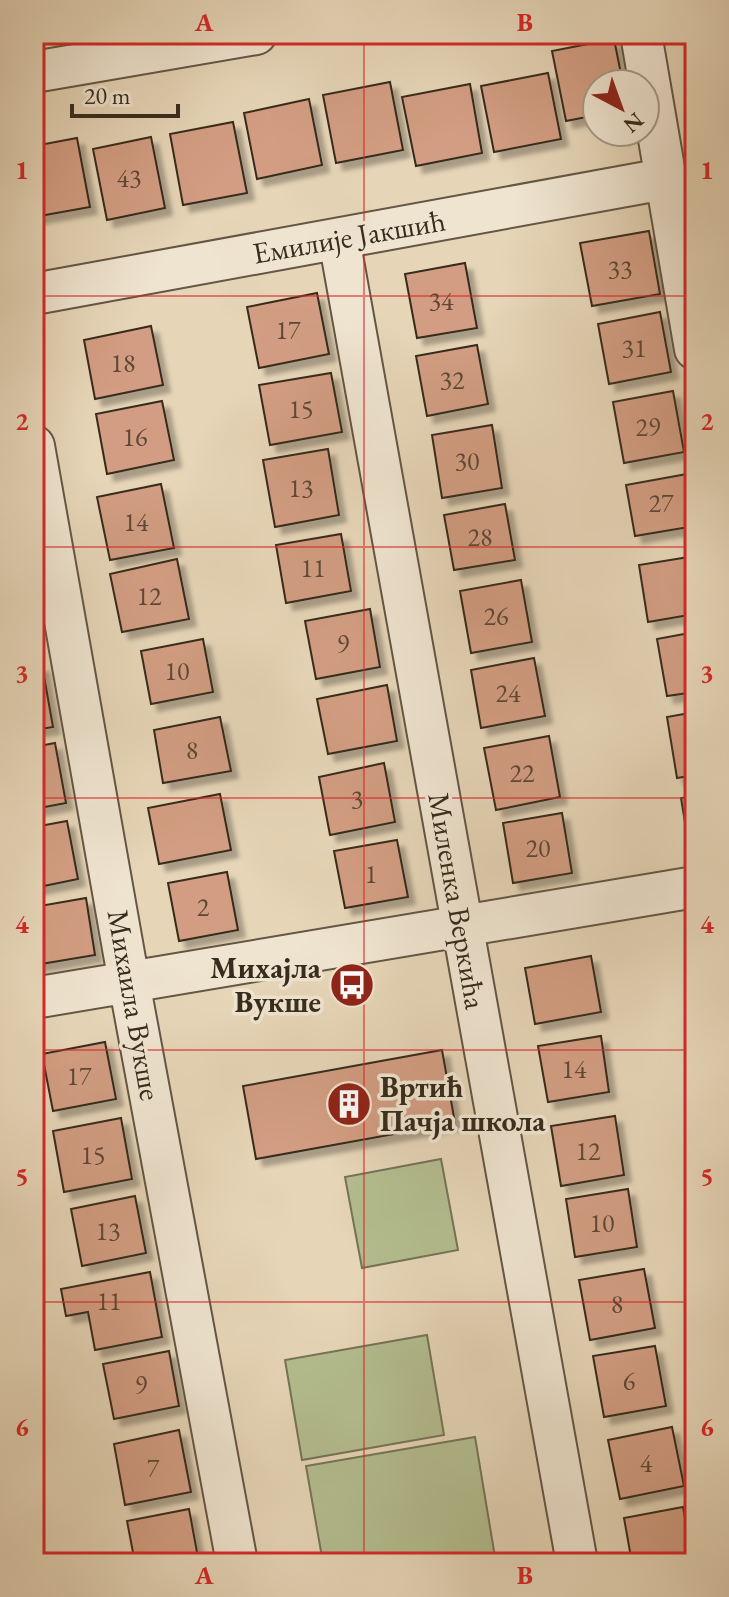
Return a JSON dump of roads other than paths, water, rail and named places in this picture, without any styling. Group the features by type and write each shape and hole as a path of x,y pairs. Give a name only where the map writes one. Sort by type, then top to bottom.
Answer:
{"street":[{"path":"34,72 256,34"},
{"path":"641,34 695,349"},
{"name":"Емилије Јакшић","path":"34,294 664,179"},
{"name":"Миленка Веркића","path":"339,239 577,1563"},
{"name":"Михаила Вукше","path":"34,446 237,1563"},
{"path":"34,998 695,887"}],"place":[{"name":"Михајла Вукше","path":"352,985"},
{"name":"Вртић Пачја школа","path":"349,1104"}]}
